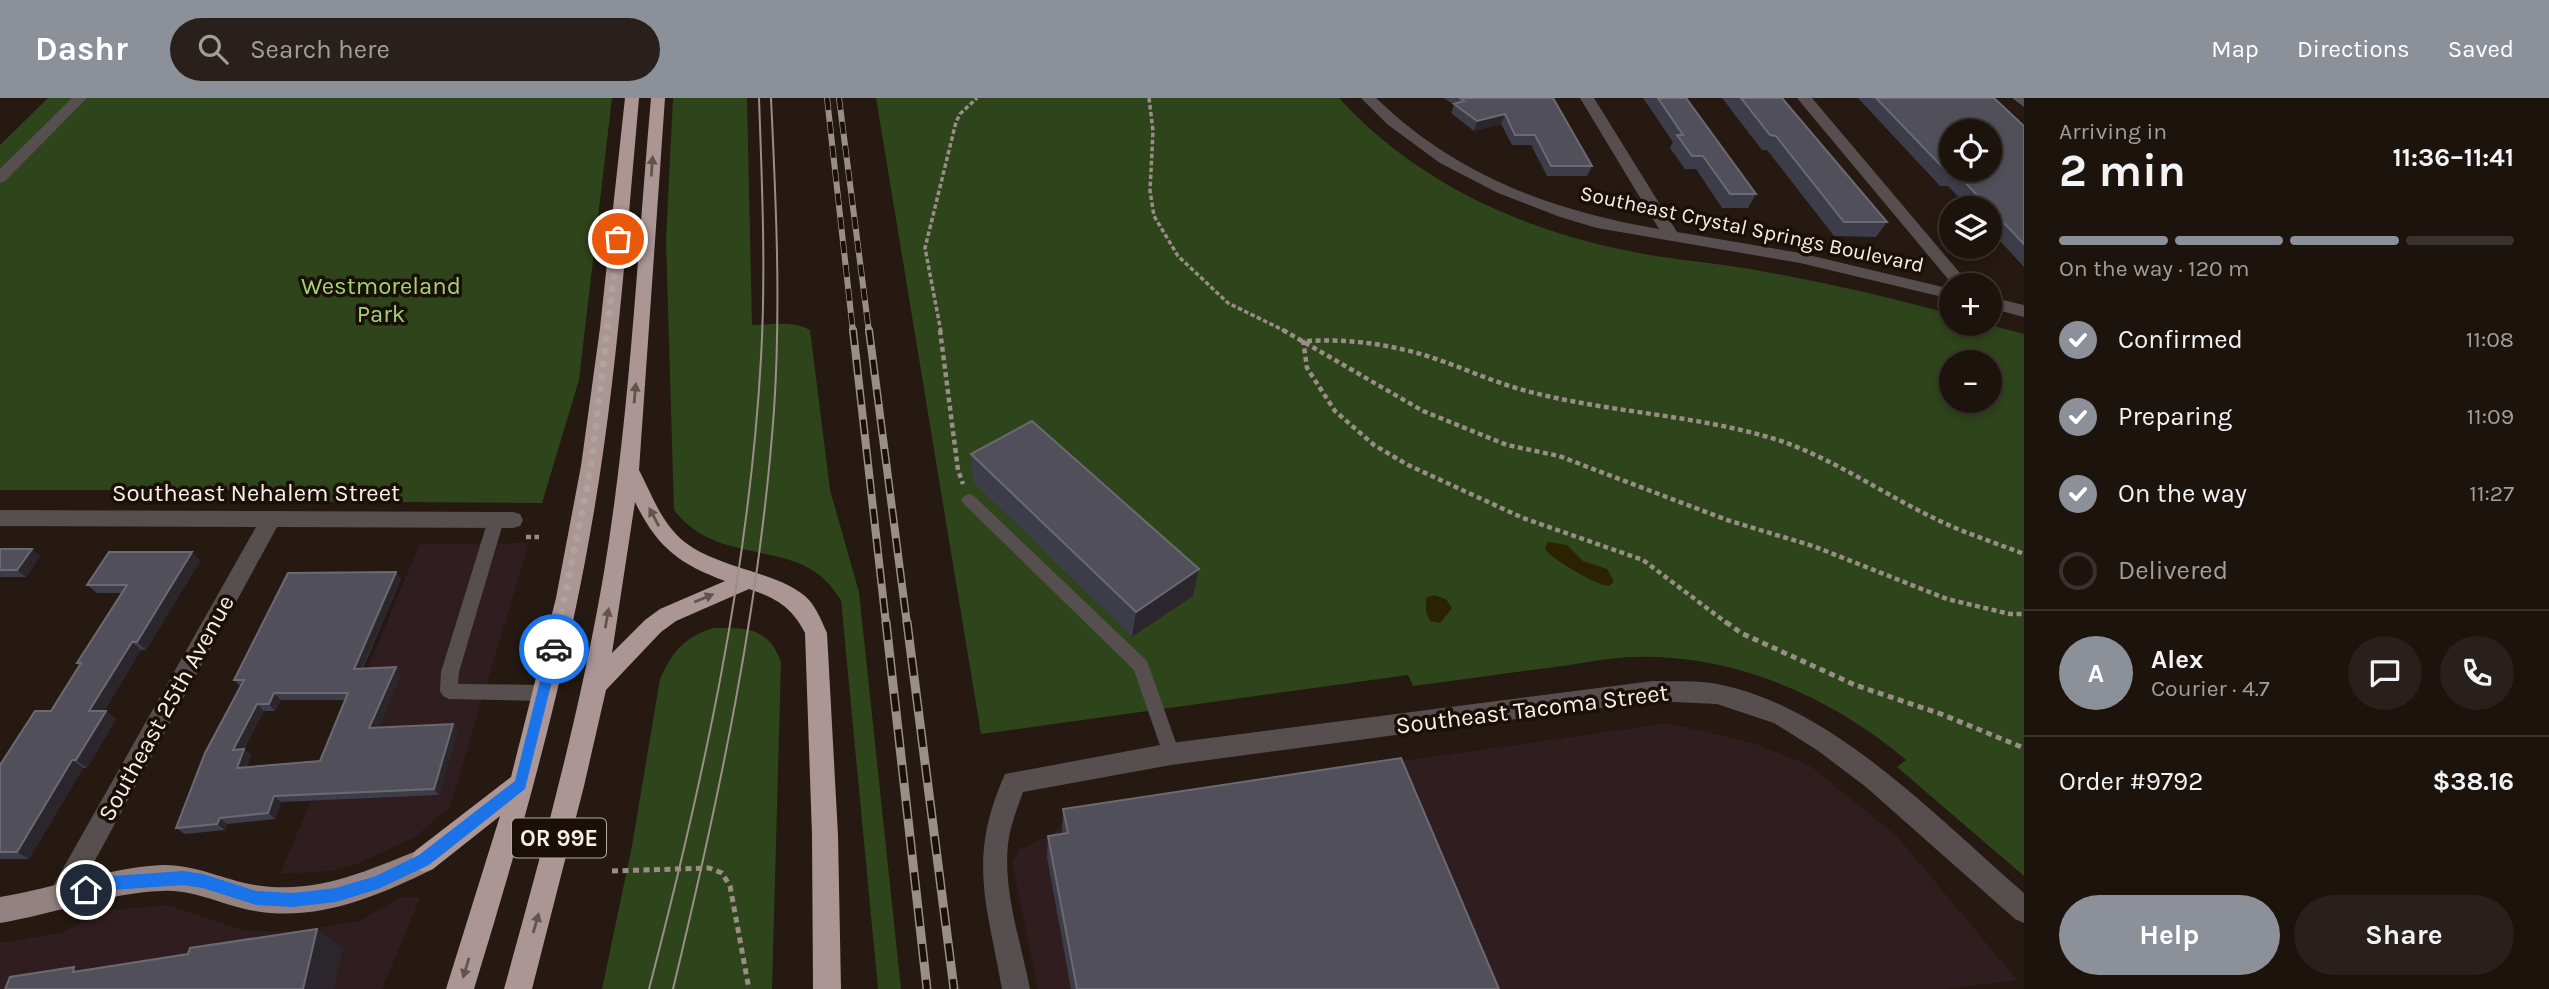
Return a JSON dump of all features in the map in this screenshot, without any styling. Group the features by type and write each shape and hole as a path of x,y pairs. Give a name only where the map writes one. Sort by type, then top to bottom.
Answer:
{"highway":[{"name":"OR 99E","path":"460,989 520,785 566,598 591,468 604,376 632,98"},
{"name":"OR 99E","path":"518,989 595,685 615,571 629,470 657,98"},
{"path":"629,470 664,535 676,547 691,557 747,581 769,585 786,594 800,605 816,633 825,835 827,989"},
{"path":"595,685 653,626 668,615 747,581"},
{"path":"424,860 520,785"}],"main road":[{"path":"0,910 26,907 112,883 183,878 203,881 256,898 293,900 336,895 378,882 424,860"}],"street":[{"path":"0,178 80,98"},
{"name":"Southeast Crystal Springs Boulevard","path":"1368,98 1385,116 1420,144 1460,169 1508,192 1597,222 1800,258 1939,291"},
{"path":"1587,98 1670,234"},
{"path":"1804,98 1952,273"},
{"path":"2019,98 2024,103"},
{"path":"2002,306 2024,311"},
{"name":"Southeast Nehalem Street","path":"0,518 505,520"},
{"name":"Southeast 25th Avenue","path":"61,897 271,520"},
{"name":"Southeast Tacoma Street","path":"1016,989 995,874 995,847 999,824 1014,782 1171,754 1653,691 1717,694 1781,715 1826,742 1875,779 2024,910"}],"lane":[{"path":"969,500 1141,666 1171,754"},
{"path":"505,520 450,672 449,691 544,693"}],"path":[{"path":"969,500 958,470 943,344 925,248 956,122 960,114 977,98"},
{"path":"1149,98 1153,131 1150,191 1154,216 1178,256 1227,303 1304,340 1360,376 1423,411 1468,430 1507,445 1559,456 1727,520 1813,546 1947,599 2010,614 2024,614"},
{"path":"1304,340 1366,341 1418,353 1522,390 1623,412 1707,422 1780,441 1844,470 1941,522 2024,554"},
{"path":"1304,340 1307,368 1335,411 1374,444 1408,465 1523,519 1643,560 1741,633 1855,685 1941,714 2024,748"},
{"path":"612,871 709,868 722,871 728,878 732,891 749,989"}],"shaded area":[{"path":"529,543 450,807 415,837 357,864 331,871 280,874 420,544"},
{"path":"1669,723 1756,744 1809,765 1897,836 2017,980 1946,989 1038,989 1012,863 1019,850 1054,833 1073,808"},
{"path":"401,897 420,898 382,989 0,989 0,943 64,932 100,911 168,905 243,930 272,932 306,930 359,921"}],"green space":[{"name":"Westmoreland Park","path":"48,98 612,98 579,380 542,503 249,501 255,490 0,490 0,145"},
{"path":"673,98 747,98 752,325 789,324 810,330 830,490 859,592 901,989 878,989 841,600 828,583 812,570 793,561 710,539 691,527 674,510 666,240"},
{"path":"876,98 1339,98 1400,154 1434,177 1506,214 1544,228 1639,253 1750,269 1851,289 1939,311 1939,336 2002,336 2002,328 2024,334 2024,876 1897,767 1906,760 1879,739 1821,702 1757,675 1690,660 1643,657 1618,658 1413,686 1408,675 981,734"},
{"path":"737,628 763,636 776,650 781,662 772,989 602,989 632,846 660,679 681,646 704,631"}],"sand":[{"path":"1548,542 1567,545 1583,561 1607,569 1614,582 1609,586 1603,585 1570,568 1549,554 1545,548"},
{"path":"1434,595 1446,599 1452,608 1440,623 1430,621 1426,612 1426,598"}],"building":[{"path":"1460,98 1553,98 1592,166 1551,166 1535,135 1515,135 1505,114 1477,121 1454,104 1464,101"},
{"path":"1658,98 1686,98 1756,194 1730,194 1703,156 1692,156 1677,135 1683,135"},
{"path":"1741,98 1782,98 1887,222 1844,222 1776,136 1770,135"},
{"path":"1876,98 1994,98 2024,126 2024,244 2002,221 2002,196 1978,196 1965,182 2002,182 2002,119 1939,119 1939,164"},
{"path":"1032,421 1199,569 1136,612 971,454"},
{"path":"0,549 32,549 17,570 0,570"},
{"path":"109,552 192,552 137,642 132,642 89,711 106,711 76,760 72,760 17,852 0,852 0,765 35,711 51,711 81,663 77,663 127,585 87,585"},
{"path":"396,572 354,669 396,667 369,728 453,724 434,789 274,796 268,813 220,818 217,824 176,828 205,753 244,680 234,680 288,573","holes":["274,693 348,693 320,761 237,768 244,749 233,750 257,704 269,704"]},
{"path":"1401,758 1499,989 1077,989 1048,836 1068,833 1063,809"},
{"path":"317,929 303,989 5,989 10,977 74,967 73,972 188,954 190,948"}],"tram line":[{"path":"649,989 705,755 735,597 746,518 761,358 763,228 759,98"},
{"path":"673,989 736,701 768,483 777,332 771,98"}],"railway":[{"path":"827,98 853,332"},
{"path":"839,98 869,332"},
{"path":"853,330 886,624"},
{"path":"869,330 907,624"},
{"path":"886,622 927,989"},
{"path":"907,622 954,989"}],"way so far":[{"path":"554,649 591,468 604,376 618,239"}],"route":[{"path":"86,890 112,883 183,878 203,881 256,898 293,900 336,895 378,882 424,860 520,785 554,649"}]}
